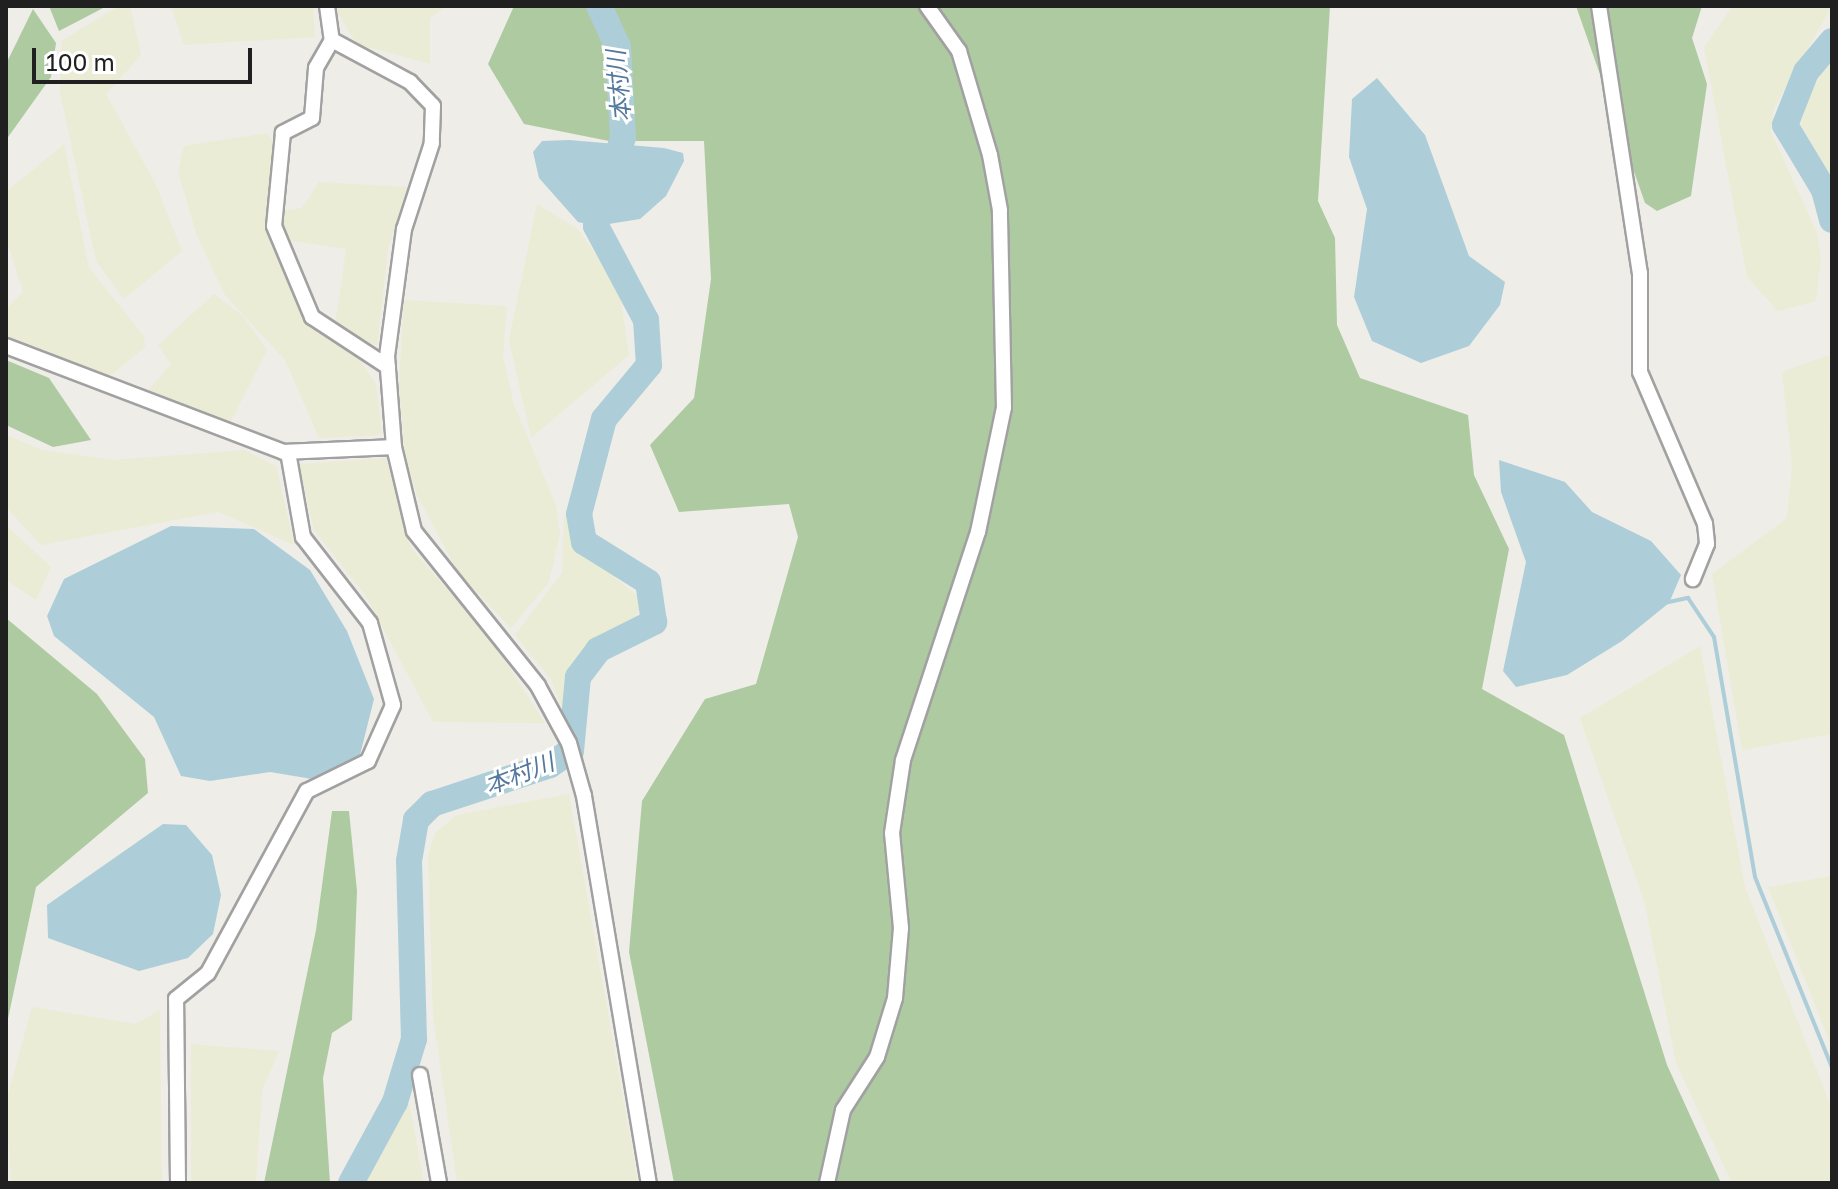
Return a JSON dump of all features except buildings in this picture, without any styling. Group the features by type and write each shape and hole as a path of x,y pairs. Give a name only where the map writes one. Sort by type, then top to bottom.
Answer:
{"street":[{"path":"327,6 332,40 316,68 312,118 283,133 274,226 312,317 388,367"},
{"path":"827,1183 843,1110 877,1057 895,998 901,928 892,833 903,760 978,532 1004,408 995,182 959,51 927,6"},
{"path":"1599,6 1640,273 1640,372 1705,524 1707,544 1693,579"},
{"path":"332,40 410,82 433,106 432,143 404,229 388,367 394,447 414,531 538,686 569,743 584,796 649,1183"},
{"path":"6,346 288,452 394,447"},
{"path":"178,1183 176,999 208,973 307,791 368,761 393,705 370,623 303,537 288,452"},
{"path":"420,1075 439,1183"}],"green space":[{"path":"49,6 107,6 59,31"},
{"path":"119,6 130,6 141,55 106,94 156,185 182,251 124,299 96,261 60,92 61,41"},
{"path":"171,6 313,6 315,37 184,45"},
{"path":"333,6 447,6 430,18 430,64 357,44"},
{"path":"514,6 1330,6 1318,201 1335,238 1337,325 1360,378 1468,415 1474,475 1509,549 1482,689 1564,735 1667,1065 1721,1183 674,1183 629,952 642,801 705,699 756,684 798,537 789,504 679,512 650,445 694,398 711,279 704,141 609,141 524,124 488,64"},
{"path":"1576,6 1702,6 1692,38 1707,84 1691,196 1657,211 1645,203"},
{"path":"1733,6 1832,6 1774,108 1771,132 1817,233 1821,258 1816,301 1778,311 1747,277 1704,47"},
{"path":"33,9 56,43 51,77 6,140 6,64"},
{"path":"1832,53 1832,180 1798,119"},
{"path":"267,133 274,142 269,221 275,246 303,317 355,353 376,384 382,435 319,438 285,360 225,295 197,236 178,172 184,146"},
{"path":"64,144 89,268 144,336 145,347 105,380 6,335 6,309 23,292 6,238 6,192"},
{"path":"319,182 407,187 388,249 377,346 335,325 346,249 286,240 280,223 282,211 302,208"},
{"path":"537,204 578,229 619,287 629,355 531,438 509,340"},
{"path":"214,294 243,316 267,350 230,423 147,391 171,364 158,345"},
{"path":"404,300 507,306 503,356 514,405 556,505 560,534 549,582 511,628 458,572 417,495 405,455 399,384"},
{"path":"1829,355 1832,734 1742,750 1712,574 1787,518 1792,465 1782,372"},
{"path":"6,360 49,378 91,440 53,447 6,425"},
{"path":"6,435 42,450 112,460 244,450 276,466 294,545 218,512 41,545 6,507"},
{"path":"386,458 411,548 492,641 545,723 433,722 366,596 314,530 299,464"},
{"path":"564,514 579,547 644,602 627,631 574,663 565,717 552,681 515,635 562,573"},
{"path":"6,525 51,567 36,600 6,580"},
{"path":"6,618 97,694 145,759 148,793 36,887 6,1028"},
{"path":"1700,646 1745,887 1832,1109 1832,1183 1732,1183 1676,1063 1645,904 1580,718"},
{"path":"569,794 638,1183 457,1183 433,1017 428,856 435,833 457,815"},
{"path":"332,811 349,811 357,891 352,1020 332,1033 323,1078 330,1183 264,1183 316,930"},
{"path":"1832,876 1832,1048 1768,887"},
{"path":"32,1007 136,1024 160,1010 162,1183 11,1183 6,1102"},
{"path":"191,1044 279,1051 262,1091 256,1183 191,1183"},
{"path":"409,1102 424,1183 360,1183 362,1178"}],"water":[{"path":"1377,78 1425,135 1469,256 1505,282 1500,305 1469,346 1421,363 1372,341 1354,297 1367,209 1349,157 1352,99"},
{"path":"569,140 664,148 683,153 684,161 666,196 640,219 596,226 578,222 539,178 533,152 542,141"},
{"path":"1499,460 1565,482 1592,512 1651,541 1681,575 1669,603 1622,641 1567,675 1516,687 1503,671 1526,562 1501,492"},
{"path":"171,526 254,529 310,570 347,631 374,699 360,755 312,779 270,772 210,781 181,776 154,717 54,636 47,616 64,579"},
{"path":"163,824 186,825 212,855 221,895 213,934 188,958 139,971 48,938 47,905"}],"waterway":[{"name":"本村川","path":"351,1183 395,1102 414,1039 409,861 416,820 432,804 550,765 571,751 578,677 598,650 654,622 648,582 584,542 579,514 604,419 649,365 646,320 596,226 623,137 618,47 599,6"},
{"path":"1832,41 1806,72 1785,125 1824,190 1832,220"},
{"path":"1664,603 1688,598 1714,637 1755,877 1832,1068"}]}
